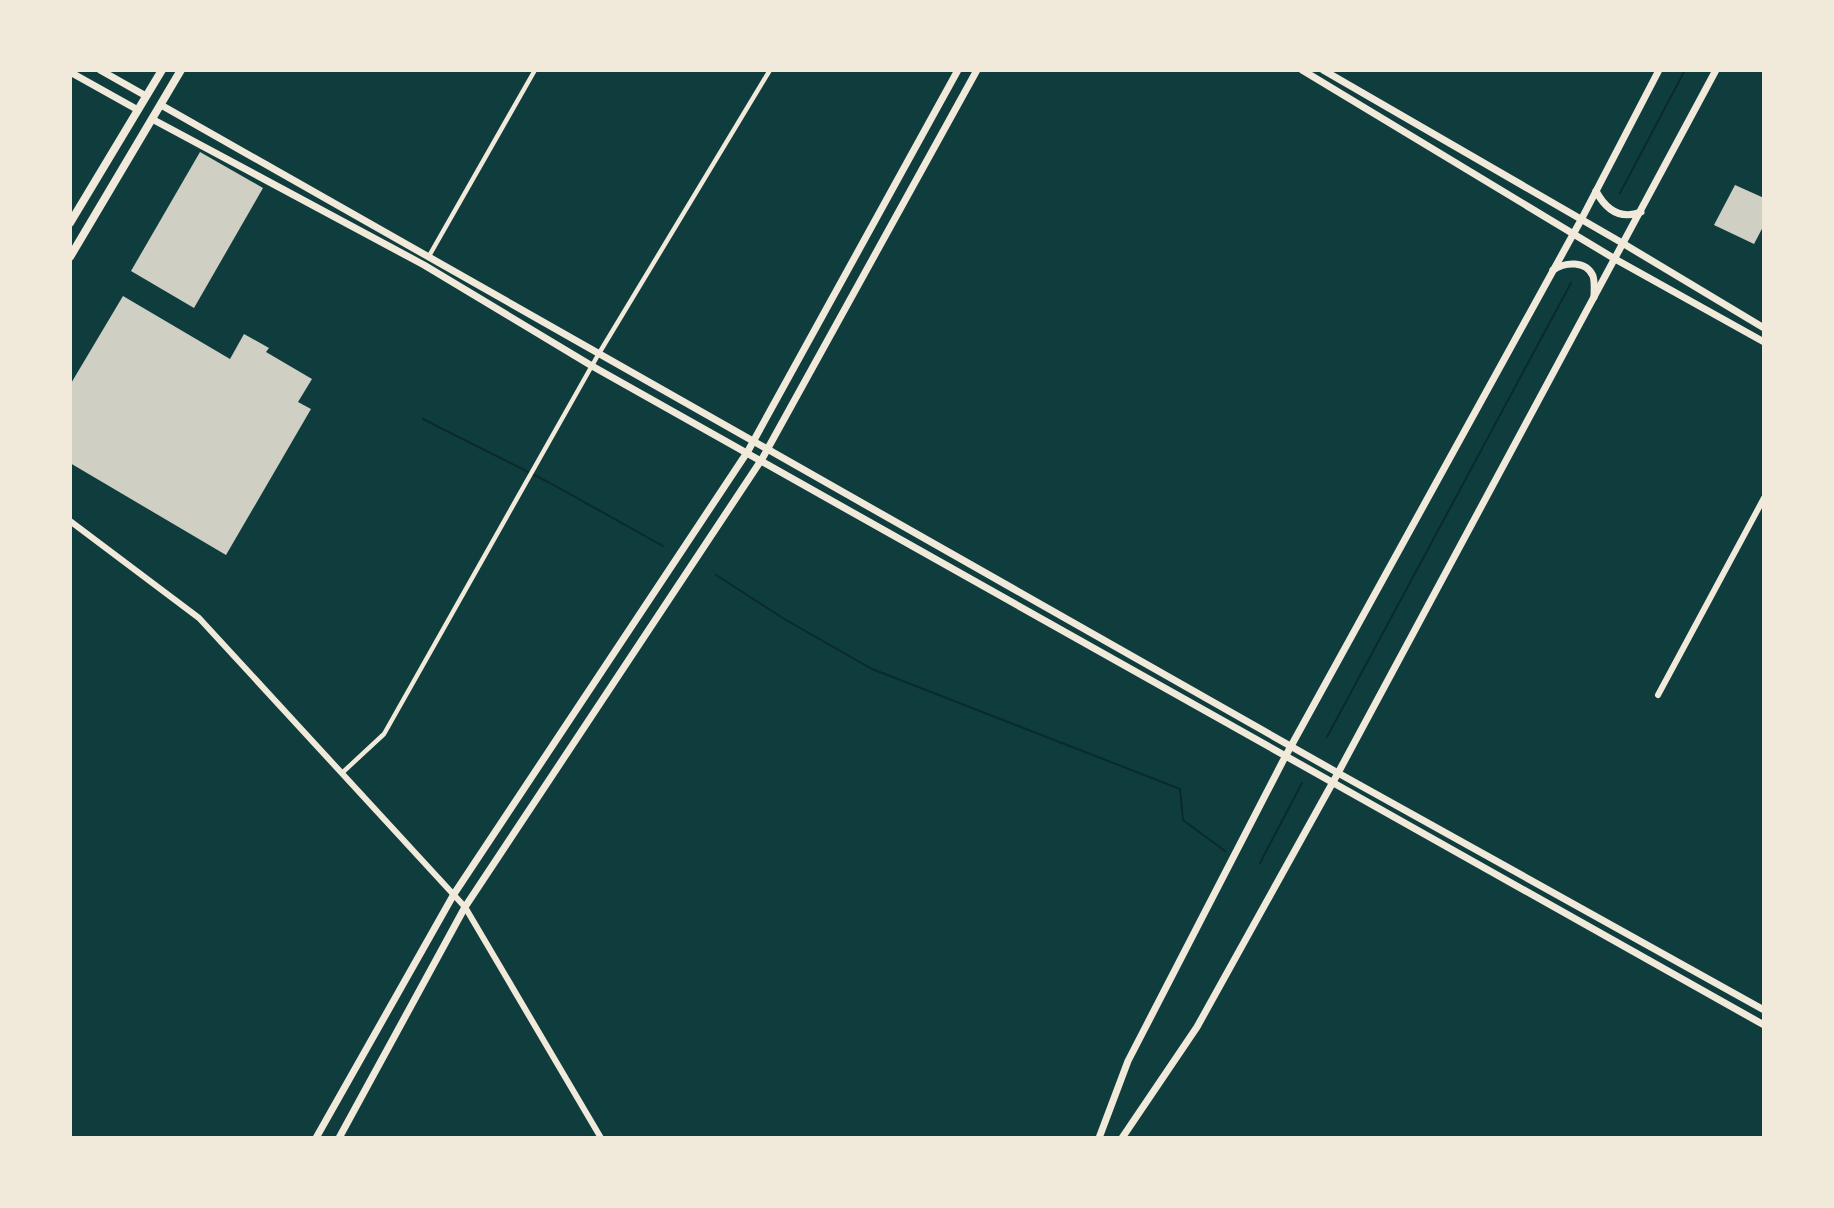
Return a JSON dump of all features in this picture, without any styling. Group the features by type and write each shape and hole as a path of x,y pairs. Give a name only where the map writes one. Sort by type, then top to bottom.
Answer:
{"main road":[{"path":"100,70 146,96"},
{"path":"70,224 162,70"},
{"path":"70,257 181,70"},
{"path":"316,1137 454,894 748,451 958,70"},
{"path":"339,1137 465,907 762,459 977,70"},
{"path":"1302,70 1616,259 1764,342"},
{"path":"1323,70 1624,244 1764,328"},
{"path":"1099,1137 1128,1061 1285,757 1581,220 1659,70"},
{"path":"1122,1137 1197,1027 1338,773 1716,70"},
{"path":"70,72 138,110"},
{"path":"161,105 1338,773 1764,1010"},
{"path":"152,119 424,265 592,366 748,451 1332,784 1764,1025"},
{"path":"1596,191 1603,205 1621,215 1641,212"},
{"path":"1552,271 1561,265 1576,264 1587,270 1594,278 1594,299"}],"street":[{"path":"429,256 534,70"},
{"path":"342,773 384,734 598,355 770,70"},
{"path":"1658,694 1764,498"},
{"path":"70,521 199,618 454,894 465,907 601,1137"}],"building":[{"path":"200,152 263,188 194,308 131,271"},
{"path":"1735,185 1764,198 1764,225 1754,244 1714,225"},
{"path":"123,296 230,359 244,334 269,348 266,352 312,379 298,402 311,409 226,555 70,463 70,385"}],"waterway":[{"path":"1620,193 1685,70"},
{"path":"1327,737 1571,283"},
{"path":"423,419 550,483 663,546"},
{"path":"716,575 786,620 872,669 1180,789 1183,820 1225,851"},
{"path":"1260,863 1302,783"}]}
